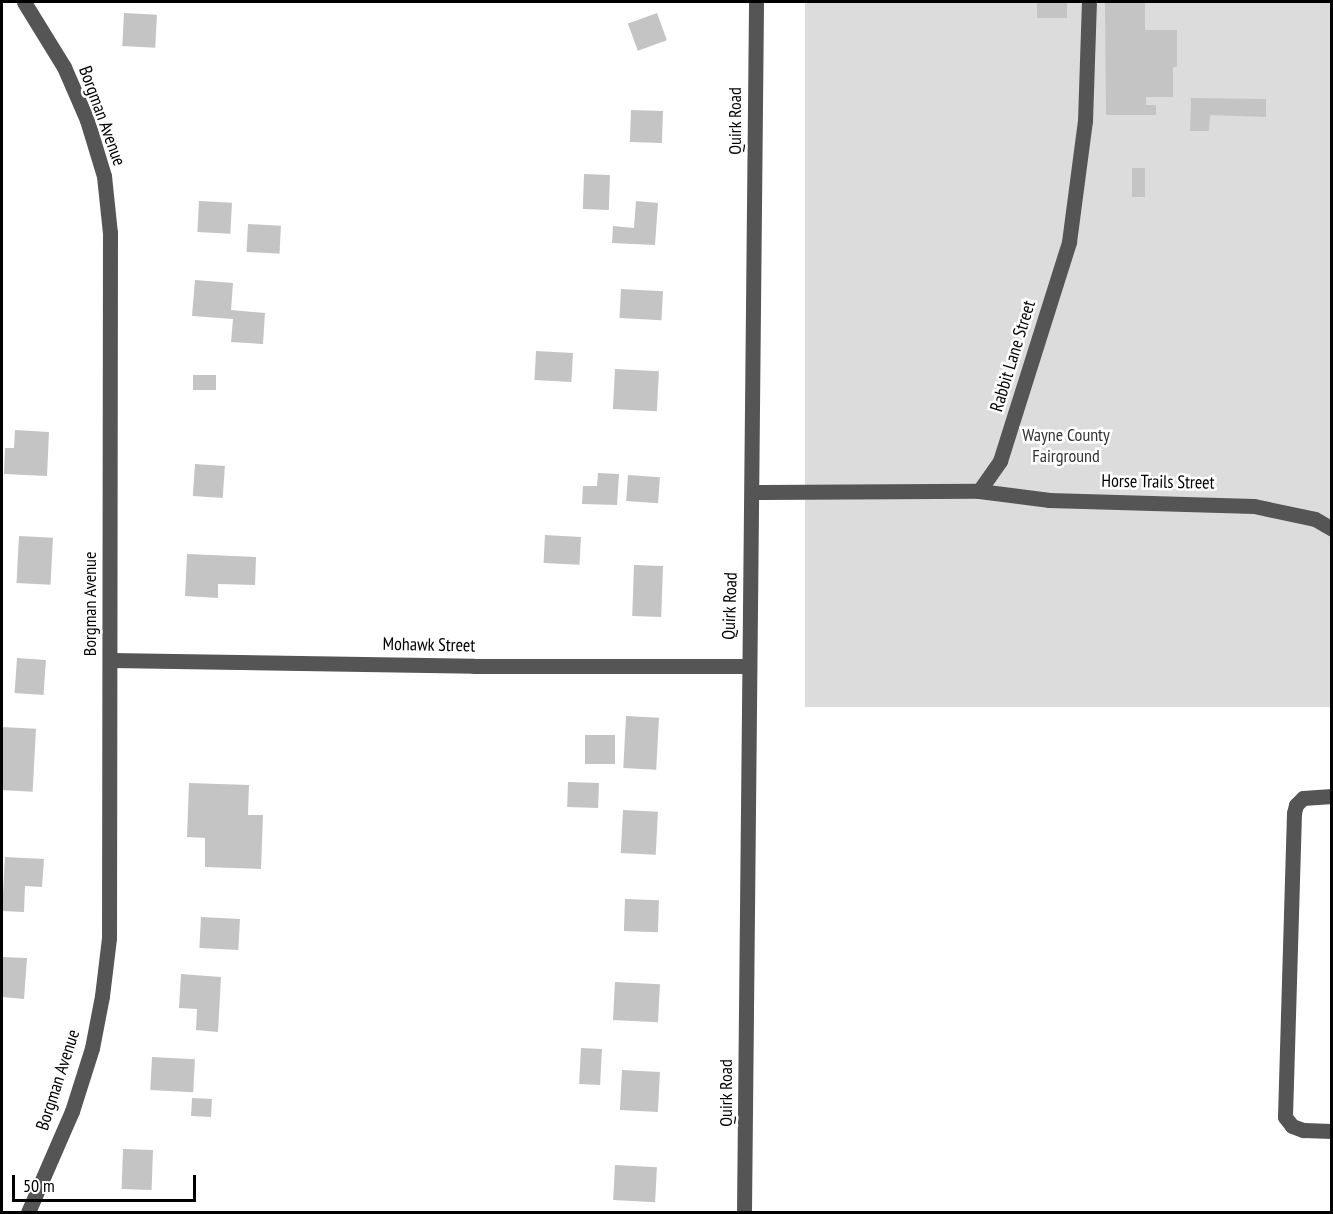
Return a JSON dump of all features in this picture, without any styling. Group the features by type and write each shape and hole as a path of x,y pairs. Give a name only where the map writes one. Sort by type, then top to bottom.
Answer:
{"street":[{"name":"Borgman Avenue","path":"24,2 64,67 87,120 102,167 109,205 108,938 102,996 92,1048 72,1111 28,1212"},
{"name":"Quirk Road","path":"744,1212 748,666 753,492 756,2"},
{"name":"Rabbit Lane Street","path":"979,491 1000,461 1069,242 1085,122 1089,2"},
{"path":"753,492 979,491"},
{"name":"Horse Trails Street","path":"979,491 1049,500 1254,506 1315,519 1332,529"},
{"name":"Mohawk Street","path":"110,660 474,666 748,666"},
{"path":"1332,796 1303,798 1296,805 1294,813 1285,1117 1292,1126 1303,1130 1332,1131"}],"green space":[{"name":"Wayne County Fairground","path":"805,2 1331,2 1331,707 805,707"}],"building":[{"path":"1037,2 1067,2 1067,18 1037,18"},
{"path":"1105,2 1145,2 1145,30 1177,30 1177,67 1173,67 1173,97 1146,97 1146,105 1156,105 1156,115 1106,115"},
{"path":"124,13 157,15 155,48 122,46"},
{"path":"657,13 667,40 638,51 628,24"},
{"path":"1191,98 1266,99 1266,117 1210,115 1209,131 1190,131"},
{"path":"631,110 663,111 662,143 630,142"},
{"path":"1132,168 1145,168 1145,197 1132,197"},
{"path":"584,174 610,175 609,210 583,209"},
{"path":"199,201 232,203 230,234 197,232"},
{"path":"636,201 658,203 655,245 612,243 613,226 634,228"},
{"path":"248,224 281,226 279,254 247,252"},
{"path":"195,280 233,283 231,310 265,313 263,344 231,342 233,319 192,316"},
{"path":"621,289 663,291 661,320 619,318"},
{"path":"536,351 573,353 571,382 534,380"},
{"path":"615,369 659,371 657,411 613,409"},
{"path":"193,375 216,375 216,390 193,390"},
{"path":"15,430 49,432 47,476 4,474 5,448 14,448"},
{"path":"195,464 225,466 223,498 193,496"},
{"path":"598,473 619,474 617,505 582,504 583,486 597,486"},
{"path":"628,475 660,477 658,503 626,501"},
{"path":"545,535 581,537 579,565 544,563"},
{"path":"19,536 53,538 50,585 17,583"},
{"path":"187,554 256,557 255,585 218,584 218,598 185,596"},
{"path":"634,565 663,566 661,617 632,616"},
{"path":"17,658 46,660 43,695 15,693"},
{"path":"626,716 659,718 656,770 623,768"},
{"path":"2,727 36,729 33,792 2,790"},
{"path":"585,735 615,735 615,764 585,764"},
{"path":"568,782 599,783 598,808 567,807"},
{"path":"189,783 249,785 248,815 263,815 261,869 205,867 205,838 187,837"},
{"path":"623,810 658,812 656,855 621,853"},
{"path":"5,857 44,859 42,887 25,886 24,912 2,911"},
{"path":"625,899 659,900 658,932 624,931"},
{"path":"201,917 240,919 238,950 199,948"},
{"path":"2,957 27,958 24,999 2,997"},
{"path":"181,974 221,977 218,1032 196,1030 197,1009 179,1008"},
{"path":"615,982 660,984 658,1022 613,1020"},
{"path":"581,1048 602,1049 600,1085 579,1084"},
{"path":"152,1057 195,1059 193,1092 150,1090"},
{"path":"622,1070 660,1072 658,1112 620,1110"},
{"path":"192,1098 212,1099 211,1117 191,1116"},
{"path":"123,1149 153,1150 152,1190 122,1189"},
{"path":"615,1165 657,1167 655,1202 613,1200"}]}
